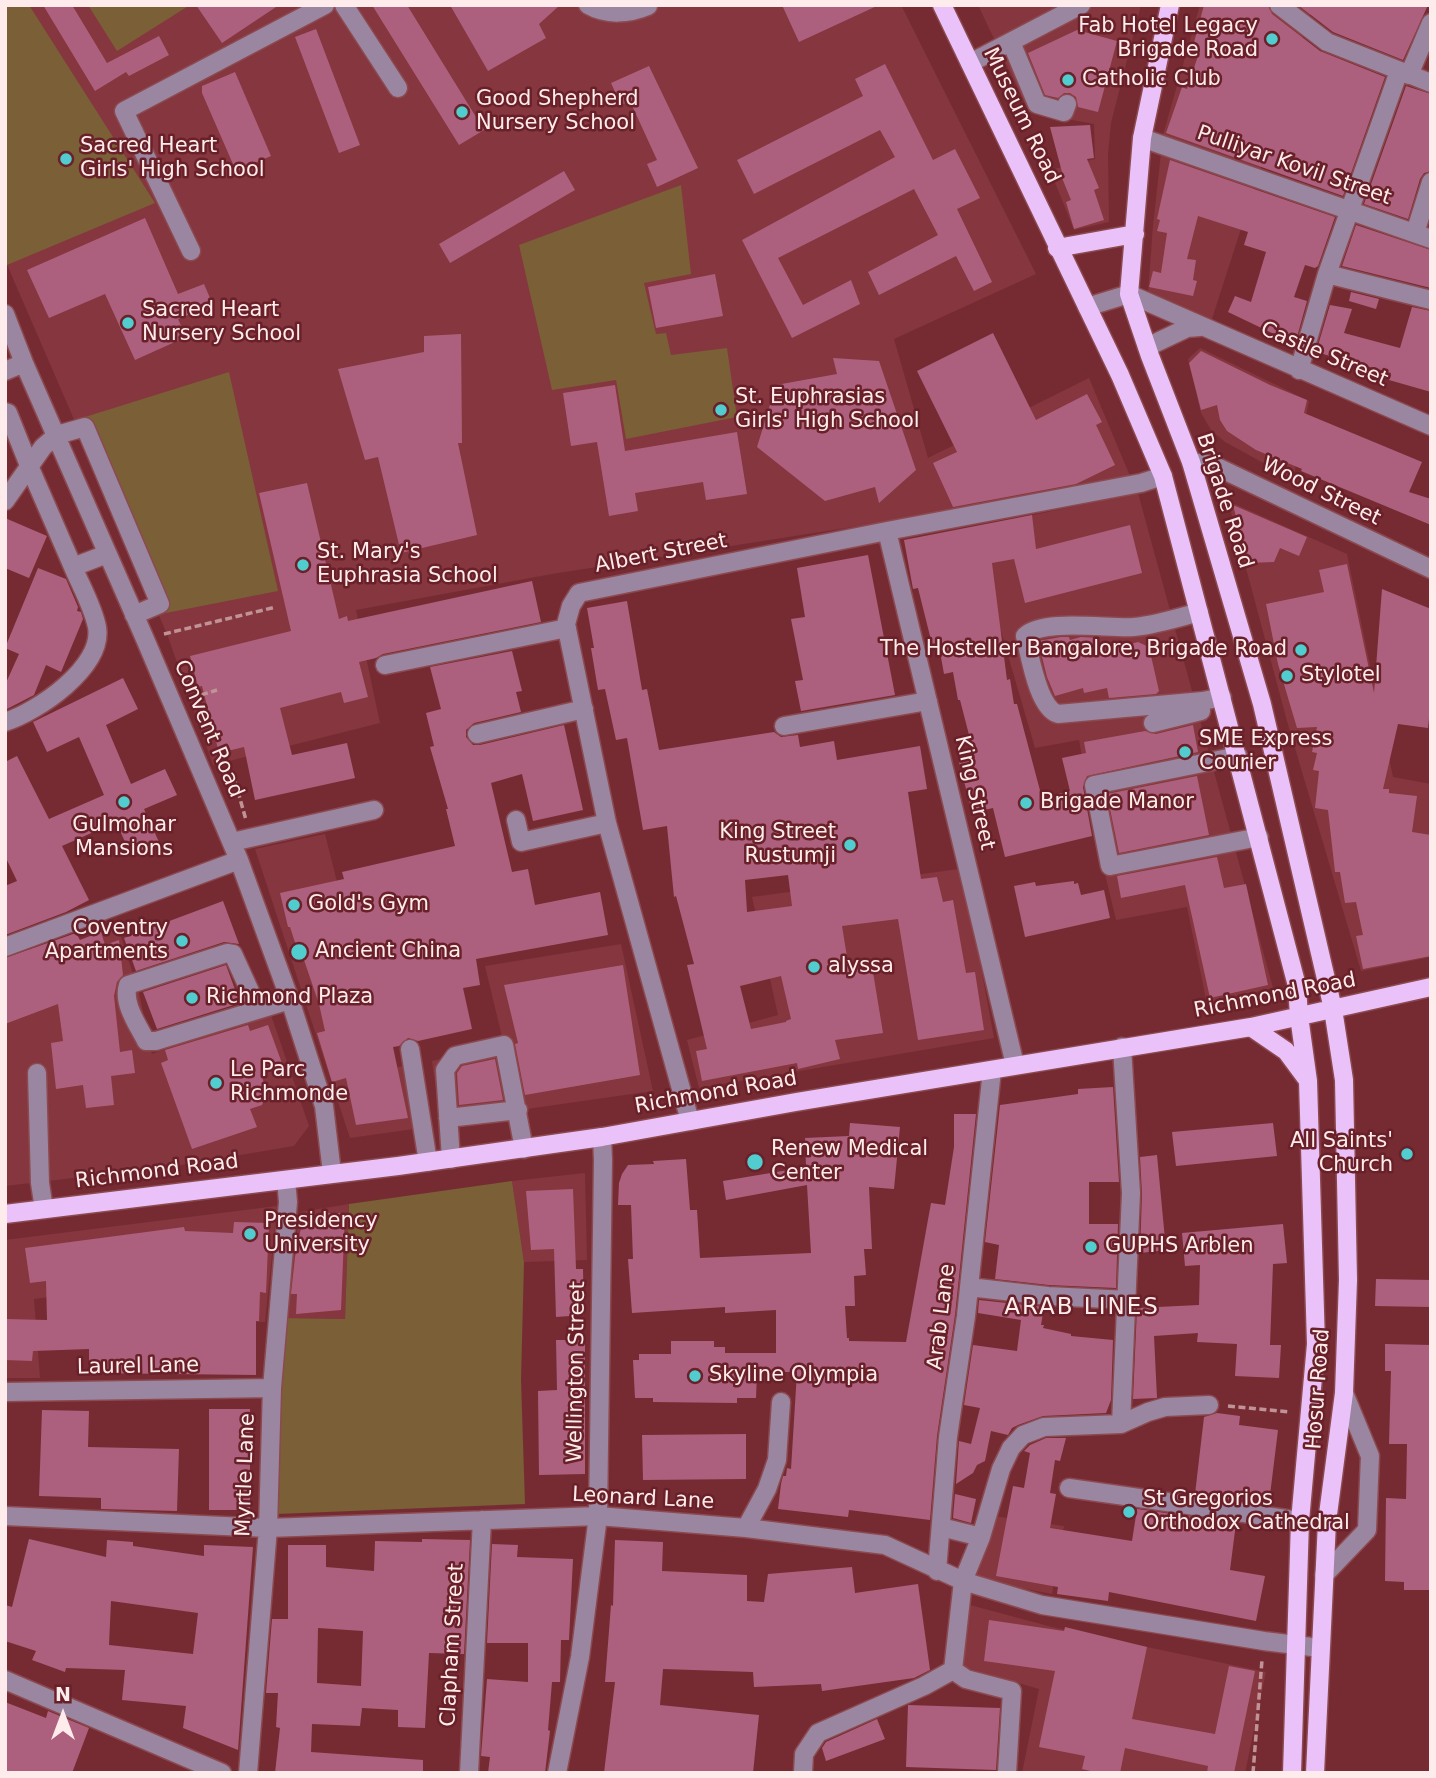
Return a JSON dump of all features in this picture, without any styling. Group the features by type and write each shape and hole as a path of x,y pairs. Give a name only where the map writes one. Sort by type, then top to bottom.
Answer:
{"main road":[{"name":"Museum Road","path":"942,5 1057,248"},
{"name":"Brigade Road","path":"1170,5 1142,138 1129,294 1191,462 1262,704 1333,1009"},
{"path":"1135,234 1057,248 1129,396 1163,476 1297,986 1299,1016"},
{"name":"Richmond Road","path":"5,1214 428,1162 602,1137 1251,1027 1431,987"},
{"name":"Hosur Road","path":"1315,1773 1326,1522 1344,1393 1348,1280 1343,1080 1333,1009"},
{"name":"Hosur Road","path":"1292,1773 1300,1521 1316,1344 1308,1081 1299,1016"},
{"path":"1251,1027 1286,1051 1308,1081"}],"street":[{"path":"191,251 124,111 325,5"},
{"path":"344,5 398,88"},
{"path":"588,5 628,14 648,6"},
{"path":"970,62 1081,5"},
{"path":"1279,5 1327,42 1431,83"},
{"path":"1299,370 1327,274 1350,209 1404,73 1431,23"},
{"path":"1011,42 1037,104 1064,112 1067,104"},
{"name":"Pulliyar Kovil Street","path":"1142,138 1423,236"},
{"path":"1423,236 1431,182"},
{"path":"1327,274 1431,300"},
{"path":"1087,307 1129,294"},
{"name":"Castle Street","path":"1129,294 1431,426"},
{"name":"Convent Road","path":"5,314 239,860 290,1000 324,1106 332,1173"},
{"path":"1147,347 1187,328 1200,327"},
{"path":"5,371 24,363"},
{"path":"5,412 8,413 97,627 97,640 84,668 46,703 5,723"},
{"path":"5,501 43,447 57,435 85,427 160,604 134,615"},
{"name":"Wood Street","path":"1191,462 1213,465 1431,569"},
{"name":"Albert Street","path":"690,1121 607,823 567,628 571,606 579,593 1141,483 1163,476"},
{"name":"King Street","path":"887,531 1016,1065"},
{"path":"73,566 107,554"},
{"path":"1199,612 1133,627 1090,624 1058,626 1028,632 1025,636 1040,692 1047,707 1058,714 1223,701"},
{"path":"385,665 567,628"},
{"path":"784,726 928,701"},
{"path":"1153,723 1223,701"},
{"path":"477,734 584,709"},
{"path":"1238,756 1094,785 1110,866 1259,836"},
{"path":"232,842 374,810"},
{"path":"516,820 521,842 607,823"},
{"path":"5,947 239,860"},
{"path":"258,1009 233,954 227,953 128,985 126,992 133,1016 146,1041 156,1041 290,1000"},
{"path":"451,1159 445,1069 455,1056 504,1045 524,1149"},
{"path":"1121,1424 1131,1193 1122,1047"},
{"path":"410,1049 428,1162"},
{"name":"Arab Lane","path":"937,1571 948,1437 969,1287 992,1069"},
{"path":"37,1073 40,1183 44,1209"},
{"path":"448,1118 518,1110"},
{"name":"Wellington Street","path":"557,1773 580,1657 598,1516 602,1137"},
{"name":"Myrtle Lane","path":"248,1773 268,1528 272,1388 288,1202 286,1180"},
{"path":"969,1287 1048,1296 1128,1300"},
{"name":"Laurel Lane","path":"5,1392 272,1388"},
{"path":"1324,1575 1367,1530 1370,1456 1344,1393"},
{"path":"746,1528 767,1489 778,1460 781,1402"},
{"path":"953,1670 963,1581 981,1538 1001,1468 1011,1448 1023,1435 1044,1427 1121,1424 1165,1408 1209,1405"},
{"path":"1069,1488 1300,1521"},
{"name":"Leonard Lane","path":"5,1516 268,1528 598,1516 746,1528 885,1545 963,1581 1042,1605 1264,1642 1320,1648"},
{"name":"Clapham Street","path":"469,1773 482,1520"},
{"path":"941,1527 981,1538"},
{"path":"803,1773 804,1754 818,1733 924,1686 953,1670"},
{"path":"953,1670 966,1679 1012,1691 1007,1773"},
{"path":"5,1680 222,1773"}],"path":[{"path":"145,639 276,607"},
{"path":"172,705 217,690"},
{"path":"234,781 252,839"},
{"path":"1209,1405 1310,1416"},
{"path":"1254,1773 1264,1642"}],"shaded area":[{"path":"5,5 901,5 1036,274 894,339 928,458 1089,378 1130,476 942,513 552,574 356,610 380,723 213,765 167,634 5,260"},
{"path":"5,5 29,5 155,203 7,265 5,260"},
{"path":"88,5 190,5 117,51"},
{"name":"Catholic Club","path":"978,5 1141,5 1111,123 1108,154 1109,222 1074,230 1050,170 1095,159 1094,124 1029,112"},
{"path":"1200,5 1313,5 1211,322 1148,293 1163,135"},
{"path":"681,185 691,274 644,283 656,334 666,333 671,355 727,348 737,417 626,439 616,380 552,390 519,245"},
{"path":"1200,348 1309,401 1293,479 1225,442 1211,430 1201,413 1188,359"},
{"path":"229,372 278,591 166,613 85,417"},
{"path":"1138,493 1273,988 1207,1004 1187,907 1116,920 1097,840 1079,740 1035,748 971,528"},
{"path":"1228,501 1347,554 1393,777 1431,784 1431,957 1361,971 1287,721"},
{"path":"325,834 384,1070 418,1063 428,1127 350,1138 255,849"},
{"path":"959,869 994,1038 699,1088 687,1040 778,1015 752,897"},
{"path":"117,924 139,993 152,1054 270,1012 309,1126 294,1146 175,1166 5,1186 5,972"},
{"path":"621,944 653,1091 527,1109 441,1125 432,1061 504,1045 485,966"},
{"path":"585,1173 587,1260 524,1262 512,1181"},
{"path":"512,1181 524,1262 521,1380 525,1504 277,1514 284,1318 345,1319 349,1204"},
{"path":"349,1204 345,1319 284,1318 300,1212"},
{"path":"277,1206 265,1322 190,1320 190,1279 34,1299 40,1378 5,1378 5,1240"},
{"path":"993,1516 1064,1526 1052,1594 974,1579"},
{"path":"970,1605 1052,1627 1266,1672 1245,1773 1022,1773 1039,1689 957,1665"}],"building":[{"path":"43,5 72,5 107,63 159,36 169,55 129,76 126,72 95,91"},
{"path":"196,5 279,5 222,43"},
{"path":"372,5 407,5 484,130 459,145"},
{"path":"450,5 560,5 539,24 546,38 488,71"},
{"path":"782,5 879,5 799,42"},
{"path":"1204,5 1268,5 1272,14 1320,51 1385,77 1343,196 1166,133 1182,87 1187,89 1199,53 1192,50"},
{"path":"1298,5 1428,5 1403,60 1333,32"},
{"path":"316,29 360,145 339,153 295,37"},
{"path":"1077,30 1117,41 1098,112 1078,107 1076,97 1070,93 1064,93 1058,98 1045,95 1028,53"},
{"path":"885,64 933,160 955,149 980,198 957,209 992,282 974,291 956,256 879,295 868,272 938,235 914,189 778,258 803,305 851,280 860,304 792,338 742,240 895,157 880,130 754,194 737,160 863,96 855,79"},
{"path":"649,66 698,168 657,187 647,164 657,160 630,101 621,105 611,83"},
{"path":"235,72 271,156 236,171 202,93 202,86"},
{"path":"1406,86 1431,94 1431,171 1424,173 1420,179 1408,219 1364,204"},
{"path":"1090,125 1094,158 1087,159 1099,188 1094,190 1104,220 1074,229 1066,202 1071,200 1060,173 1062,172 1050,127"},
{"path":"1170,160 1335,217 1318,266 1315,268 1305,265 1294,297 1307,301 1295,344 1228,312 1235,296 1251,302 1266,252 1244,245 1248,232 1198,216 1187,259 1196,260 1193,280 1197,281 1193,296 1149,287 1153,271 1161,273 1167,233 1157,231 1160,220 1157,219"},
{"path":"564,171 575,190 450,263 439,244"},
{"path":"145,218 178,294 204,284 213,305 178,319 186,337 135,360 105,294 49,318 27,270"},
{"path":"1356,225 1431,250 1431,288 1342,266"},
{"path":"715,274 723,316 656,328 648,287"},
{"path":"1351,292 1379,299 1376,309 1349,301"},
{"path":"1330,305 1352,309 1344,333 1400,348 1412,307 1431,311 1431,392 1389,380 1391,373 1316,352"},
{"path":"993,333 1036,420 1087,394 1102,422 1096,425 1115,465 1076,484 953,507 933,463 957,452 917,371"},
{"path":"461,334 462,443 458,443 477,535 401,553 378,457 365,460 338,369 424,352 424,336"},
{"path":"1201,351 1307,400 1304,413 1422,462 1409,492 1431,499 1431,525 1301,471 1302,469 1256,450 1227,431 1220,420 1217,405 1201,410 1189,363"},
{"path":"833,358 879,361 916,470 879,503 875,487 825,501 757,447 776,385 837,374"},
{"path":"615,385 625,451 737,432 747,494 706,500 703,482 635,493 638,511 609,516 597,442 571,446 563,393"},
{"path":"307,483 339,619 347,616 348,621 532,581 541,622 383,654 359,662 368,697 344,703 341,692 280,708 292,755 347,743 355,778 255,800 244,747 219,753 202,686 198,687 190,656 291,631 259,493"},
{"path":"1233,505 1307,537 1299,556 1280,548 1274,562 1248,563"},
{"path":"1032,515 1036,549 1130,525 1142,573 1025,603 1014,559 992,563 1007,680 1010,679 1014,704 1017,704 1042,798 1070,791 1062,758 1086,753 1084,742 1145,731 1156,734 1193,725 1198,752 1087,776 1083,787 1092,836 1005,857 993,808 975,812 974,807 971,808 959,762 975,758 953,672 944,674 939,646 933,648 918,588 913,589 904,540"},
{"path":"5,518 47,536 29,578 5,568"},
{"path":"868,555 895,695 801,711 795,681 803,680 791,619 805,617 797,568"},
{"path":"1347,564 1374,693 1382,589 1431,609 1431,699 1428,728 1398,724 1383,789 1389,789 1389,793 1417,796 1412,832 1431,835 1431,956 1363,969 1356,936 1363,935 1356,902 1345,903 1340,872 1335,872 1328,810 1315,808 1319,771 1313,770 1317,753 1312,752 1317,727 1297,728 1278,664 1266,604 1324,592 1319,570"},
{"path":"38,568 66,579 78,607 77,611 81,612 83,619 61,672 46,665 34,695 5,710 5,685 19,654 5,648"},
{"path":"627,601 642,690 647,689 659,750 774,732 781,737 798,735 800,747 834,741 837,760 920,746 927,789 908,792 921,879 937,877 943,902 953,900 966,973 975,972 984,1030 918,1040 898,919 842,926 849,969 872,966 883,1033 835,1040 840,1059 798,1069 797,1063 702,1081 696,1051 707,1049 687,965 694,964 676,896 674,897 667,826 643,830 627,738 616,740 605,689 598,690 587,608","holes":["788,875 792,906 747,912 745,880","781,976 791,1019 751,1029 740,986"]},
{"path":"1069,637 1070,640 1081,637 1098,638 1101,652 1138,642 1149,647 1159,691 1156,694 1109,698 1107,688 1084,693 1083,688 1055,696 1038,641"},
{"path":"512,651 522,691 516,692 521,712 474,723 466,730 466,737 473,745 480,745 564,725 583,810 533,821 522,774 491,783 512,872 528,869 535,905 600,892 608,935 476,959 480,985 463,988 472,1029 418,1041 408,1038 399,1046 393,1047 408,1118 356,1125 346,1078 332,1082 317,1033 325,1031 319,1004 304,960 301,961 288,927 280,893 344,879 342,872 455,846 448,809 430,747 434,746 426,713 441,709 430,667"},
{"path":"123,678 138,709 106,725 131,784 165,769 177,795 144,809 159,842 131,855 116,822 62,846 89,900 66,912 5,935 5,886 17,881 5,856 5,762 17,756 49,819 104,795 79,737 47,752 33,722"},
{"path":"1197,776 1209,835 1119,853 1107,794"},
{"path":"1217,857 1224,888 1246,884 1268,985 1210,998 1185,885 1121,898 1117,876"},
{"path":"1074,881 1074,884 1078,883 1081,895 1104,890 1110,918 1025,937 1014,886 1035,882 1036,886"},
{"name":"Coventry Apartments","path":"223,901 239,944 224,942 136,971 124,938"},
{"path":"101,932 105,945 119,940 123,975 117,982 114,996 120,1052 132,1050 135,1073 111,1076 114,1105 86,1108 83,1085 56,1089 51,1043 63,1041 58,1004 5,1024 5,958 76,933 80,940"},
{"name":"Richmond Plaza","path":"226,965 240,1003 157,1029 143,992"},
{"path":"623,965 640,1075 525,1095 515,1044 518,1043 504,985"},
{"name":"Le Parc Richmonde","path":"248,1025 250,1031 268,1025 283,1066 261,1074 267,1092 262,1105 250,1109 257,1127 192,1149 161,1063 168,1060 165,1050"},
{"path":"495,1059 503,1100 459,1105 457,1073 462,1066"},
{"path":"1113,1087 1119,1182 1089,1182 1089,1224 1118,1224 1116,1288 995,1279 999,1245 985,1242 1000,1105 1078,1094 1078,1089"},
{"path":"954,1114 976,1114 955,1315 937,1436 930,1520 849,1510 848,1517 778,1509 783,1476 786,1476 787,1468 791,1469 797,1372 757,1372 756,1398 737,1398 737,1403 653,1402 653,1398 635,1398 633,1360 639,1360 639,1354 671,1354 671,1341 714,1341 714,1347 725,1347 725,1353 776,1353 776,1310 725,1313 725,1307 632,1313 628,1259 633,1259 631,1205 618,1205 622,1174 628,1165 686,1159 690,1210 697,1210 700,1258 811,1253 807,1185 726,1200 723,1181 806,1167 805,1138 849,1136 850,1123 900,1127 894,1189 869,1187 872,1249 864,1249 866,1275 854,1276 855,1306 845,1306 849,1341 906,1342 931,1203 945,1205 954,1147"},
{"path":"1273,1123 1277,1156 1176,1166 1172,1132"},
{"path":"1157,1155 1166,1250 1140,1253 1140,1157"},
{"path":"573,1189 576,1269 583,1269 584,1315 556,1317 554,1249 531,1250 526,1191"},
{"path":"321,1213 345,1213 341,1310 296,1314 297,1294 291,1294 301,1228"},
{"path":"234,1222 269,1223 266,1293 260,1292 259,1321 256,1321 256,1375 89,1373 89,1349 33,1351 32,1361 5,1360 5,1319 47,1320 46,1281 30,1283 25,1248 184,1227 185,1231 233,1233"},
{"path":"1283,1224 1287,1263 1273,1264 1270,1345 1281,1345 1279,1378 1235,1376 1237,1344 1197,1342 1198,1333 1154,1336 1157,1398 1133,1399 1137,1308 1199,1305 1200,1265 1185,1266 1182,1233"},
{"path":"1376,1279 1431,1280 1431,1307 1375,1306"},
{"path":"979,1300 1044,1307 1041,1325 1044,1325 1043,1328 1071,1336 1113,1340 1111,1400 1106,1413 1043,1416 1012,1428 1008,1435 991,1431 985,1461 956,1484 959,1441 971,1444 980,1408 964,1405 973,1345 1017,1351 1021,1320 978,1313"},
{"path":"556,1340 585,1340 585,1474 539,1475 538,1391 557,1390"},
{"path":"1385,1344 1431,1345 1431,1590 1404,1590 1404,1582 1385,1581 1386,1498 1406,1499 1407,1444 1389,1444 1391,1371 1385,1371"},
{"path":"209,1409 250,1409 250,1510 209,1510"},
{"path":"42,1410 89,1411 88,1447 179,1449 177,1511 101,1509 101,1498 39,1496"},
{"path":"1217,1413 1240,1416 1239,1425 1278,1430 1270,1495 1240,1491 1239,1501 1195,1494 1204,1417"},
{"path":"746,1434 746,1479 643,1480 642,1435"},
{"path":"1046,1438 1066,1438 1060,1461 1055,1460 1050,1493 1056,1494 1050,1528 1132,1541 1137,1509 1236,1523 1230,1570 1265,1576 1256,1621 1109,1592 1108,1601 1057,1594 1058,1587 996,1576 1013,1486 1024,1488 1030,1453 1024,1451 1030,1445"},
{"path":"955,1494 976,1499 971,1523 953,1518"},
{"path":"29,1539 106,1557 107,1540 133,1542 133,1546 204,1556 204,1545 253,1547 238,1750 183,1728 186,1706 122,1700 125,1670 66,1668 65,1672 32,1660 36,1651 5,1641 5,1605 12,1607","holes":["111,1601 198,1613 193,1654 109,1645"]},
{"path":"422,1539 470,1540 464,1654 429,1653 425,1728 398,1727 398,1710 362,1708 360,1726 312,1724 311,1752 423,1760 423,1773 275,1773 280,1728 276,1727 278,1693 266,1693 272,1619 288,1619 288,1545 326,1545 326,1567 374,1571 375,1541 422,1542","holes":["318,1628 363,1631 361,1686 317,1683"]},
{"path":"615,1540 663,1542 662,1571 747,1575 747,1601 764,1602 768,1574 852,1567 855,1593 918,1584 930,1670 914,1678 822,1691 821,1684 754,1687 753,1672 663,1669 660,1705 759,1715 753,1773 604,1773 615,1682 605,1682 611,1605 613,1606"},
{"path":"492,1544 518,1545 517,1557 573,1559 569,1640 561,1640 560,1682 552,1682 545,1773 488,1773 490,1757 481,1756 487,1679 528,1682 528,1643 487,1643"},
{"path":"989,1620 1064,1631 1065,1627 1147,1647 1132,1719 1215,1734 1229,1666 1255,1671 1234,1773 1207,1773 1208,1766 1125,1748 1120,1773 1099,1773 1082,1769 1085,1756 1039,1747 1055,1671 984,1661"},
{"path":"5,1702 46,1718 48,1711 89,1728 72,1773 5,1773"},
{"path":"908,1705 1000,1708 996,1770 906,1767"},
{"path":"877,1719 885,1739 826,1761 822,1748 826,1742"}],"place":[{"name":"Fab Hotel Legacy Brigade Road","path":"1272,39"},
{"name":"Catholic Club","path":"1068,80"},
{"name":"Good Shepherd Nursery School","path":"462,112"},
{"name":"Sacred Heart Girls' High School","path":"66,159"},
{"name":"Sacred Heart Nursery School","path":"128,323"},
{"name":"St. Euphrasias Girls' High School","path":"721,410"},
{"name":"St. Mary's Euphrasia School","path":"303,565"},
{"name":"The Hosteller Bangalore, Brigade Road","path":"1301,650"},
{"name":"Stylotel","path":"1287,676"},
{"name":"SME Express Courier","path":"1185,752"},
{"name":"Gulmohar Mansions","path":"124,802"},
{"name":"Brigade Manor","path":"1026,803"},
{"name":"King Street Rustumji","path":"850,845"},
{"name":"Gold's Gym","path":"294,905"},
{"name":"Coventry Apartments","path":"182,941"},
{"name":"Ancient China","path":"299,952"},
{"name":"alyssa","path":"814,967"},
{"name":"Richmond Plaza","path":"192,998"},
{"name":"Le Parc Richmonde","path":"216,1083"},
{"name":"All Saints' Church","path":"1407,1154"},
{"name":"Renew Medical Center","path":"755,1162"},
{"name":"Presidency University","path":"250,1234"},
{"name":"GUPHS Arblen","path":"1091,1247"},
{"name":"Skyline Olympia","path":"695,1376"},
{"name":"St Gregorios Orthodox Cathedral","path":"1129,1512"}],"district":[{"name":"ARAB LINES","path":"1082,1308"}]}
